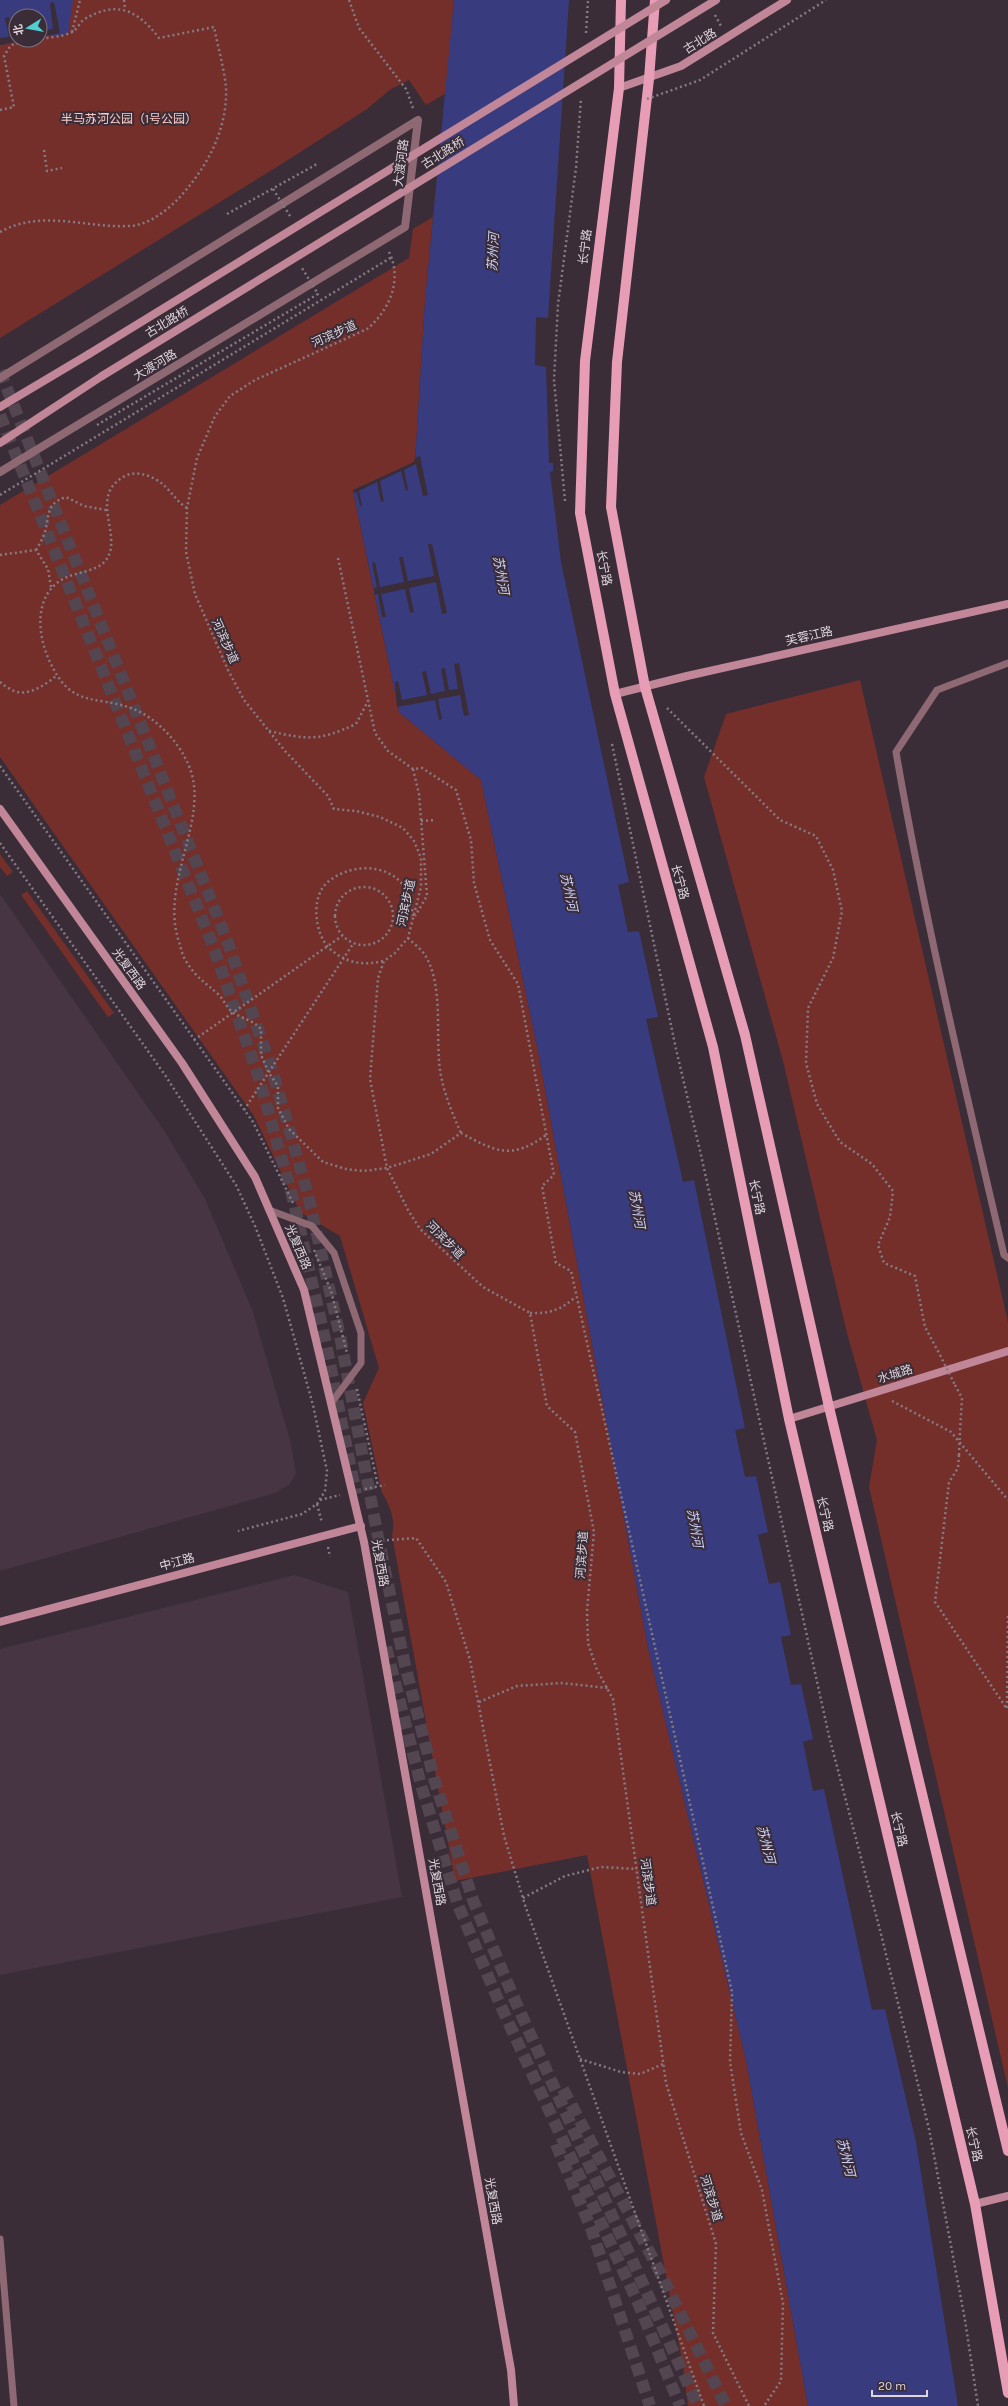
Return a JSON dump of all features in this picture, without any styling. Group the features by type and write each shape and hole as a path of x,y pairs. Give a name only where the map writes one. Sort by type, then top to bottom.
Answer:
{"main road":[{"name":"长宁路","path":"621,0 619,88 585,360 580,512 615,694 713,1047 789,1420 975,2204 1008,2393"},
{"name":"长宁路","path":"655,0 650,79 617,362 611,507 645,686 745,1035 829,1406 1008,2151"}],"street":[{"name":"古北路桥","path":"0,407 297,227 666,0"},
{"name":"古北路桥","path":"0,443 102,376 716,0"},
{"name":"古北路","path":"619,88 650,79 681,66 787,0"},
{"name":"大渡河路","path":"0,472 405,227 418,120"},
{"name":"大渡河路","path":"0,378 418,120"},
{"name":"芙蓉江路","path":"615,694 1008,604"},
{"name":"光复西路","path":"0,809 182,1063 255,1177 304,1290 361,1526 511,2370 514,2406"},
{"name":"水城路","path":"789,1420 829,1406 1008,1351"},
{"name":"中江路","path":"0,1622 361,1526"},
{"path":"975,2204 1008,2196"}],"lane":[{"path":"1008,662 937,690 896,752 908,817 969,1105 1004,1255 1008,1258"},
{"path":"269,1210 312,1226 334,1253 361,1333 361,1363 332,1402"},
{"path":"0,2239 14,2406"}],"path":[{"path":"72,33 80,0"},
{"path":"124,0 125,8"},
{"path":"349,0 359,28 406,89 418,120"},
{"path":"585,38 588,0"},
{"path":"647,99 700,80 826,0"},
{"path":"0,232 32,220 128,226 139,225 151,220 176,201 204,168 219,134 226,88 214,28 158,38 145,20 125,8 101,11 82,21 72,33 48,38"},
{"path":"0,110 14,107 4,56 9,48"},
{"path":"566,508 554,380 558,304 576,168 582,91"},
{"path":"44,150 47,171 62,168"},
{"path":"227,214 317,164"},
{"path":"273,189 297,227"},
{"name":"河滨步道","path":"383,240 392,258 396,280 387,304 378,321 367,329 255,380 230,396 215,416 197,458 187,508 186,552 195,594 244,700 285,751 328,796 334,809 356,811 380,817 403,828 414,841 421,858 421,887 408,938 395,953 384,961 378,978 370,1079 387,1168 408,1210 420,1228 484,1287 530,1313 547,1406 575,1432 594,1532 587,1612 588,1643 597,1670 613,1699 666,2083 716,2244 713,2333 749,2406"},
{"path":"97,425 318,294 295,258"},
{"path":"0,495 392,258"},
{"path":"187,508 178,503 170,489 156,479 141,474 130,474 118,480 109,492 106,510 111,539 110,551 106,561 99,566 63,578 51,588 43,600 40,620 44,643 58,675 65,686 80,698 132,708 154,721 178,746 189,766 193,783 194,807 177,875 173,909 176,933 184,959 200,982 219,996 232,1012 255,1022 261,1029 261,1055 269,1073 278,1086 278,1108 289,1129 323,1162 346,1169 364,1171 387,1168 431,1154 461,1133"},
{"path":"36,550 44,536 49,510 57,500 66,497 84,506 106,510"},
{"path":"0,555 36,550"},
{"path":"36,550 48,569 51,588"},
{"path":"338,558 375,733 388,751 413,769 419,794 427,896 414,918"},
{"path":"0,682 15,692 27,691 40,687 58,675"},
{"path":"269,731 304,739 335,734 356,724 368,700"},
{"path":"662,703 780,820 816,836 833,870 842,911 833,958 808,1008 806,1063 817,1104 840,1142 872,1164 893,1191 890,1217 878,1245 884,1263 915,1276 925,1328 962,1398 958,1468 949,1482 935,1602 1008,1710"},
{"path":"612,743 676,1049 701,1155 829,1736 880,1930 929,2129 966,2320 978,2406"},
{"path":"413,769 422,768 456,790 471,840 474,883 490,940 518,984 554,1175 542,1186 556,1263 571,1271 575,1297 732,1992 730,2062 741,2133 762,2190 783,2303 781,2381 764,2406"},
{"path":"422,821 436,820"},
{"path":"0,843 165,1075 236,1185 255,1226 283,1298 316,1420 327,1471 325,1490 317,1504 302,1514 238,1531"},
{"path":"384,961 368,965 345,959 327,946 319,933 316,917 318,898 327,881 344,871 372,867 388,872 399,882 410,897 414,918"},
{"path":"363,886 376,889 387,896 393,908 394,921 389,933 379,942 366,946 353,944 342,936 336,924 335,911 340,898 350,890 363,886"},
{"path":"194,1040 342,936"},
{"path":"408,938 425,955 432,974 437,1005 441,1076 450,1108 461,1133 496,1149 517,1152 529,1148 546,1135"},
{"path":"244,1110 345,959 353,944"},
{"path":"530,1313 543,1314 564,1307 575,1297"},
{"path":"875,1392 951,1432 1008,1500"},
{"path":"364,1542 416,1538 446,1582 470,1660 504,1836 523,1898 704,2406"},
{"path":"1008,1616 1008,1710"},
{"path":"479,1702 517,1686 561,1683 608,1688"},
{"path":"523,1898 566,1876 601,1867 637,1869"},
{"path":"580,2059 621,2072 640,2074 664,2064"}],"shaded area":[{"path":"0,894 165,1132 205,1199 253,1312 290,1440 296,1473 290,1484 275,1493 0,1571"},
{"path":"295,1575 348,1592 402,1897 0,1975 0,1649"}],"green space":[{"name":"半马苏河公园（1号公园）","path":"0,0 454,0 446,93 426,105 409,80 391,89 367,109 288,160 0,338"},
{"path":"433,217 425,301 415,462 353,491 399,712 481,780 538,1051 648,1648 746,2060 808,2406 688,2406 683,2366 587,1855 455,1881 392,1535 393,1519 388,1503 382,1493 363,1403 379,1368 340,1236 300,1212 254,1116 0,757 0,505 409,258 413,229"},
{"path":"860,680 1008,1322 1008,2088 869,1487 877,1440 847,1333 783,1061 704,777 726,714"},
{"path":"0,854 13,872 7,876 0,867"},
{"path":"27,891 114,1013 108,1017 21,895"}],"water":[{"path":"0,0 73,0 68,34 48,36 48,8 8,8 8,44 0,45"},
{"name":"苏州河","path":"454,0 569,0 548,318 536,317 535,365 546,367 549,463 553,463 553,471 550,472 561,562 629,882 618,885 628,932 639,931 658,1017 646,1019 683,1182 694,1180 745,1428 735,1430 745,1477 756,1476 768,1532 758,1535 769,1584 780,1582 791,1635 781,1637 791,1685 801,1684 813,1739 803,1742 813,1791 824,1789 872,2010 885,2009 916,2142 958,2406 808,2406 746,2060 648,1648 538,1051 481,780 399,712 353,490 415,462 425,301"}],"pier":[{"path":"54,2 60,33 48,35 48,29 53,29 50,3"},
{"path":"8,17 8,32 5,18"},
{"path":"8,37 8,44 0,45 0,38"},
{"path":"420,456 428,495 423,496 416,464 404,470 408,490 406,491 401,471 380,481 384,501 381,502 377,482 359,491 362,506 360,506 357,492 354,493 353,490 414,462 415,458"},
{"path":"428,544 432,544 447,613 442,614 436,582 409,588 414,612 410,613 405,589 381,594 386,617 382,617 378,594 375,595 374,588 377,587 372,563 375,562 380,587 404,582 399,557 403,557 408,581 434,576"},
{"path":"459,663 469,715 464,716 460,695 438,699 442,719 439,720 435,700 397,707 395,682 398,681 402,700 427,695 422,672 426,671 431,694 445,691 441,669 445,668 449,690 458,689 454,664"}],"tunnel":[{"path":"0,371 227,940 273,1073 308,1195 340,1336 378,1537 405,1665 435,1782 473,1900 513,1996 698,2406"},
{"path":"0,415 213,946 259,1078 293,1199 325,1339 356,1494"},
{"path":"386,1647 421,1785 458,1905 499,2002 639,2305 680,2406"},
{"path":"563,2089 660,2272 726,2406"},
{"path":"556,2144 592,2231 650,2406"}]}
